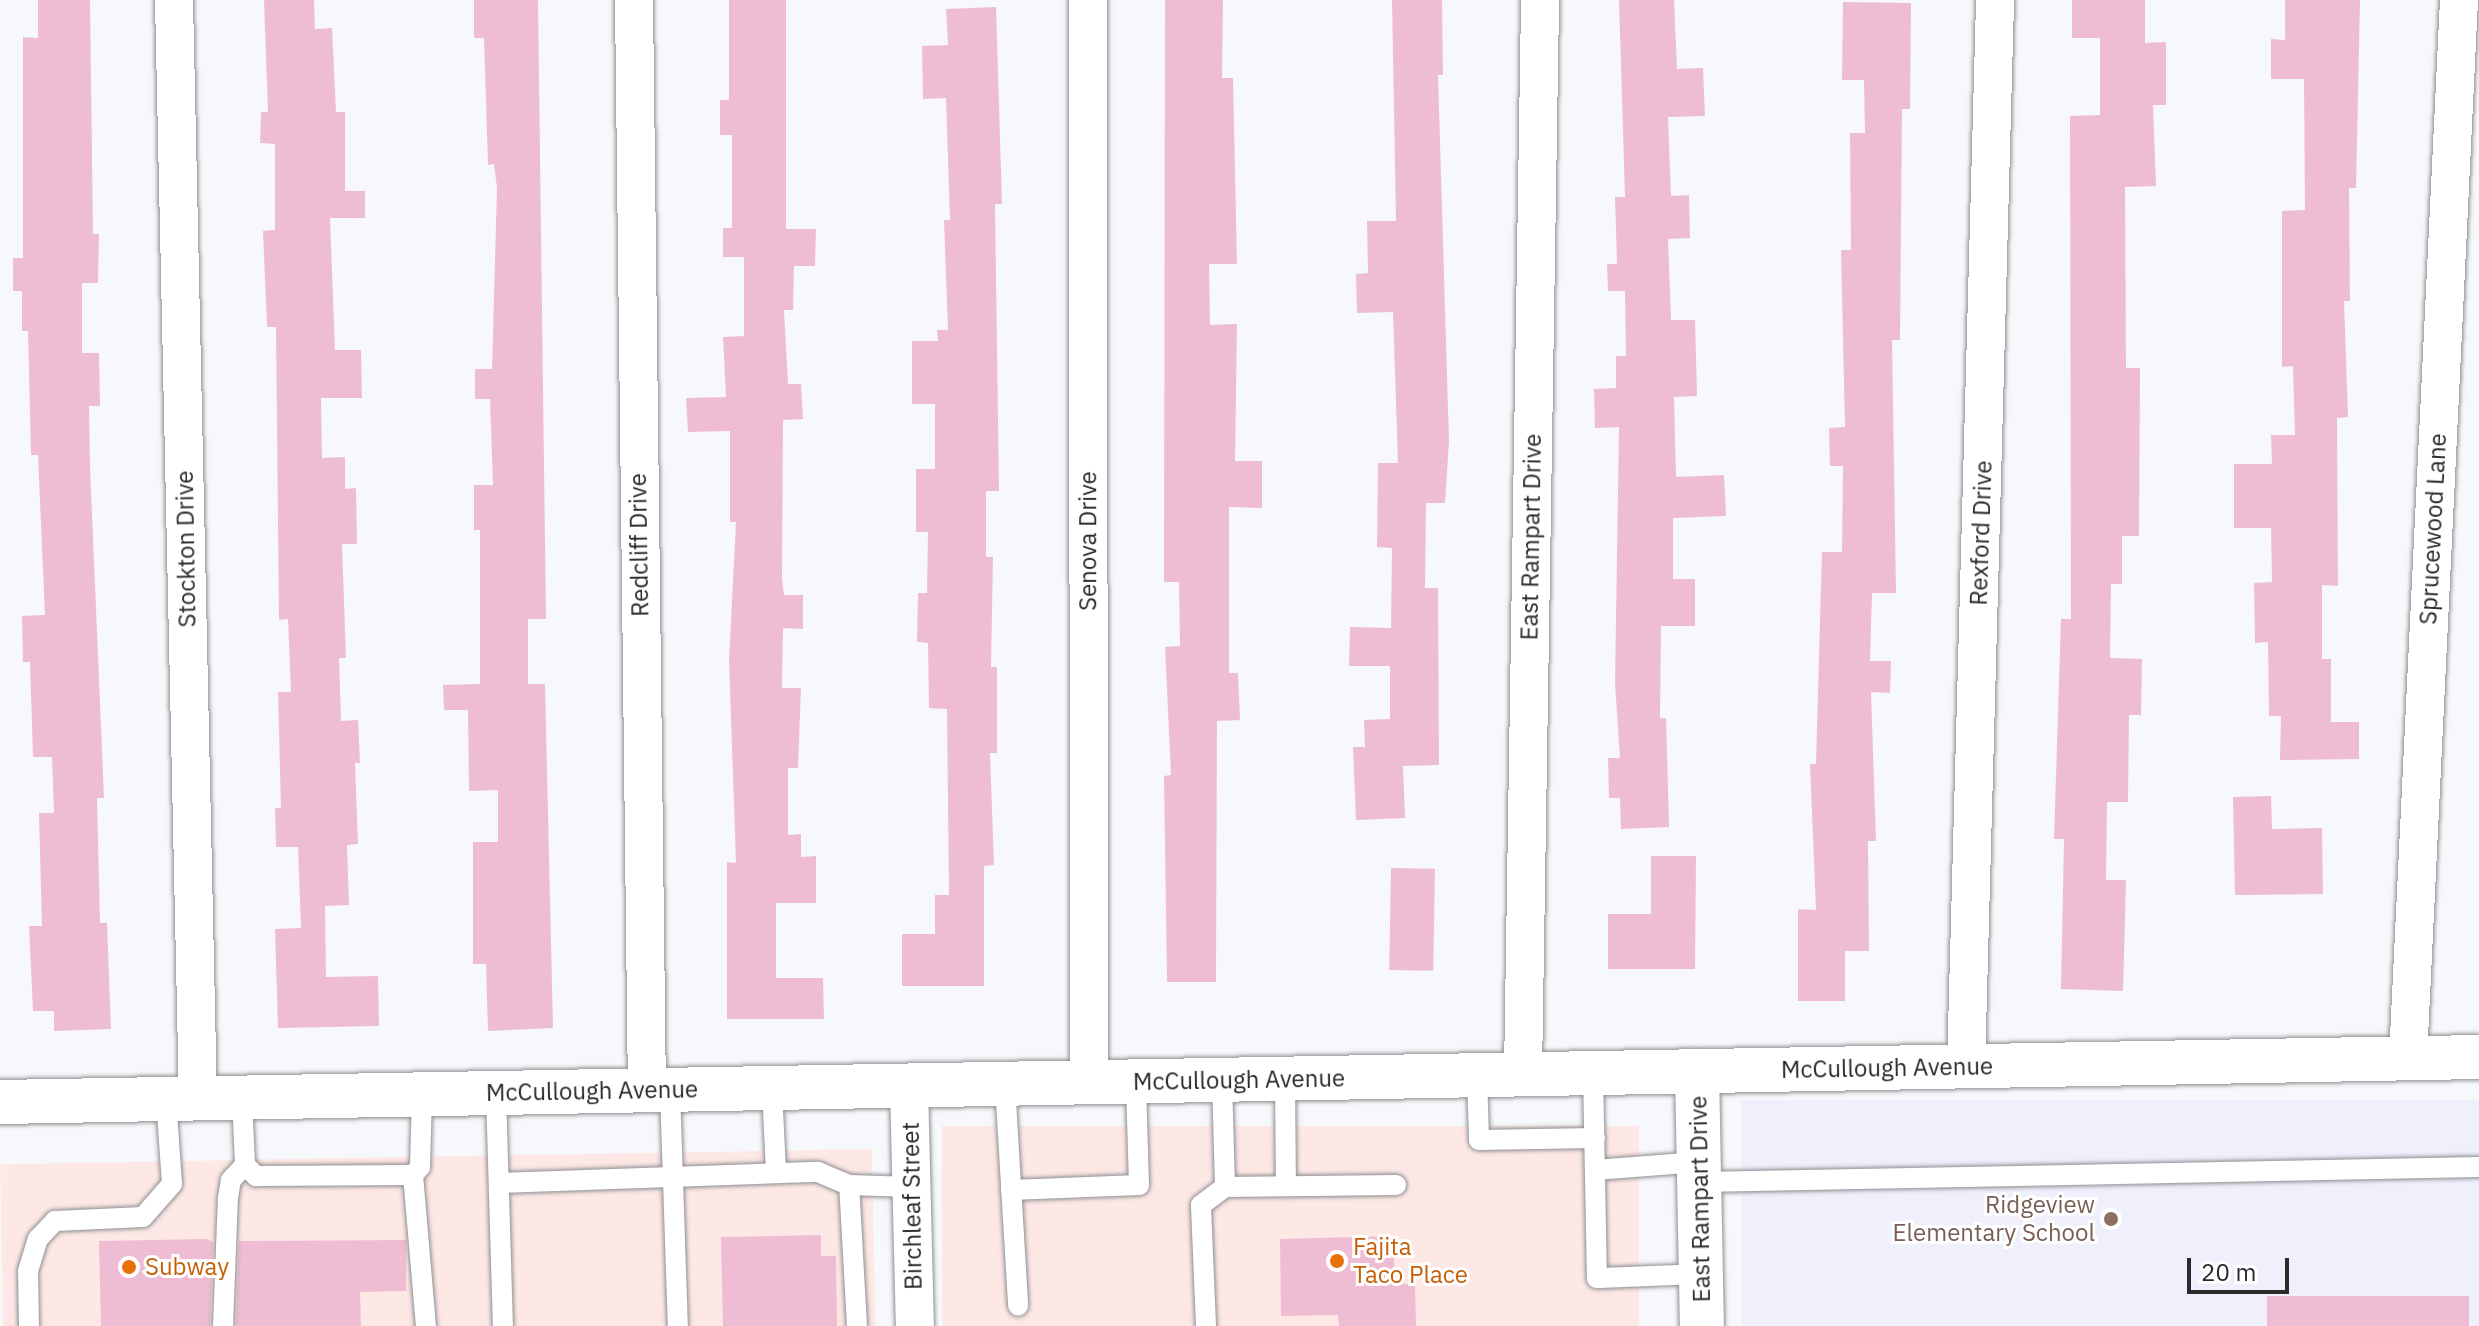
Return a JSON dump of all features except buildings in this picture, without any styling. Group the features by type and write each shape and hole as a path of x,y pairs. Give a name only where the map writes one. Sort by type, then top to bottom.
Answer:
{"main road":[{"name":"McCullough Avenue","path":"0,1102 2479,1057"},
{"name":"East Rampart Drive","path":"1697,1071 1702,1326"}],"street":[{"name":"Stockton Drive","path":"174,0 182,1098"},
{"name":"Redcliff Drive","path":"634,0 659,1090"},
{"name":"Senova Drive","path":"1088,0 1089,1082"},
{"name":"East Rampart Drive","path":"1523,1074 1540,0"},
{"name":"Rexford Drive","path":"1966,1067 1995,0"},
{"name":"Sprucewood Lane","path":"2408,1058 2459,0"},
{"name":"Birchleaf Street","path":"909,1086 915,1326"}],"lane":[{"path":"1593,1073 1597,1278 1701,1274"},
{"path":"1477,1075 1479,1140 1595,1138"},
{"path":"1285,1079 1286,1186"},
{"path":"1222,1080 1225,1187"},
{"path":"1011,1190 1139,1185 1136,1082"},
{"path":"1005,1084 1018,1306"},
{"path":"772,1088 776,1173"},
{"path":"659,1090 674,1177 678,1326"},
{"path":"496,1093 503,1326"},
{"path":"422,1095 420,1167 413,1175 426,1326"},
{"path":"29,1326 28,1271 38,1239 55,1221 143,1217 172,1184 182,1098"},
{"path":"223,1326 228,1198 231,1180 245,1165 242,1098"},
{"path":"245,1165 264,1178 413,1175"},
{"path":"1595,1170 2479,1167"},
{"path":"499,1183 818,1172 849,1185 912,1187"},
{"path":"849,1185 857,1326"},
{"path":"1206,1326 1201,1205 1225,1187 1396,1185"}],"shaded area":[{"name":"Ridgeview Elementary School","path":"1741,1100 2479,1100 2479,1326 1741,1326"},
{"path":"942,1126 1639,1126 1639,1326 942,1326"},
{"path":"872,1149 875,1326 3,1326 0,1164"}],"place":[{"name":"Ridgeview Elementary School","path":"2111,1219"},
{"name":"Fajita Taco Place","path":"1337,1261"},
{"name":"Subway","path":"129,1267"}]}
